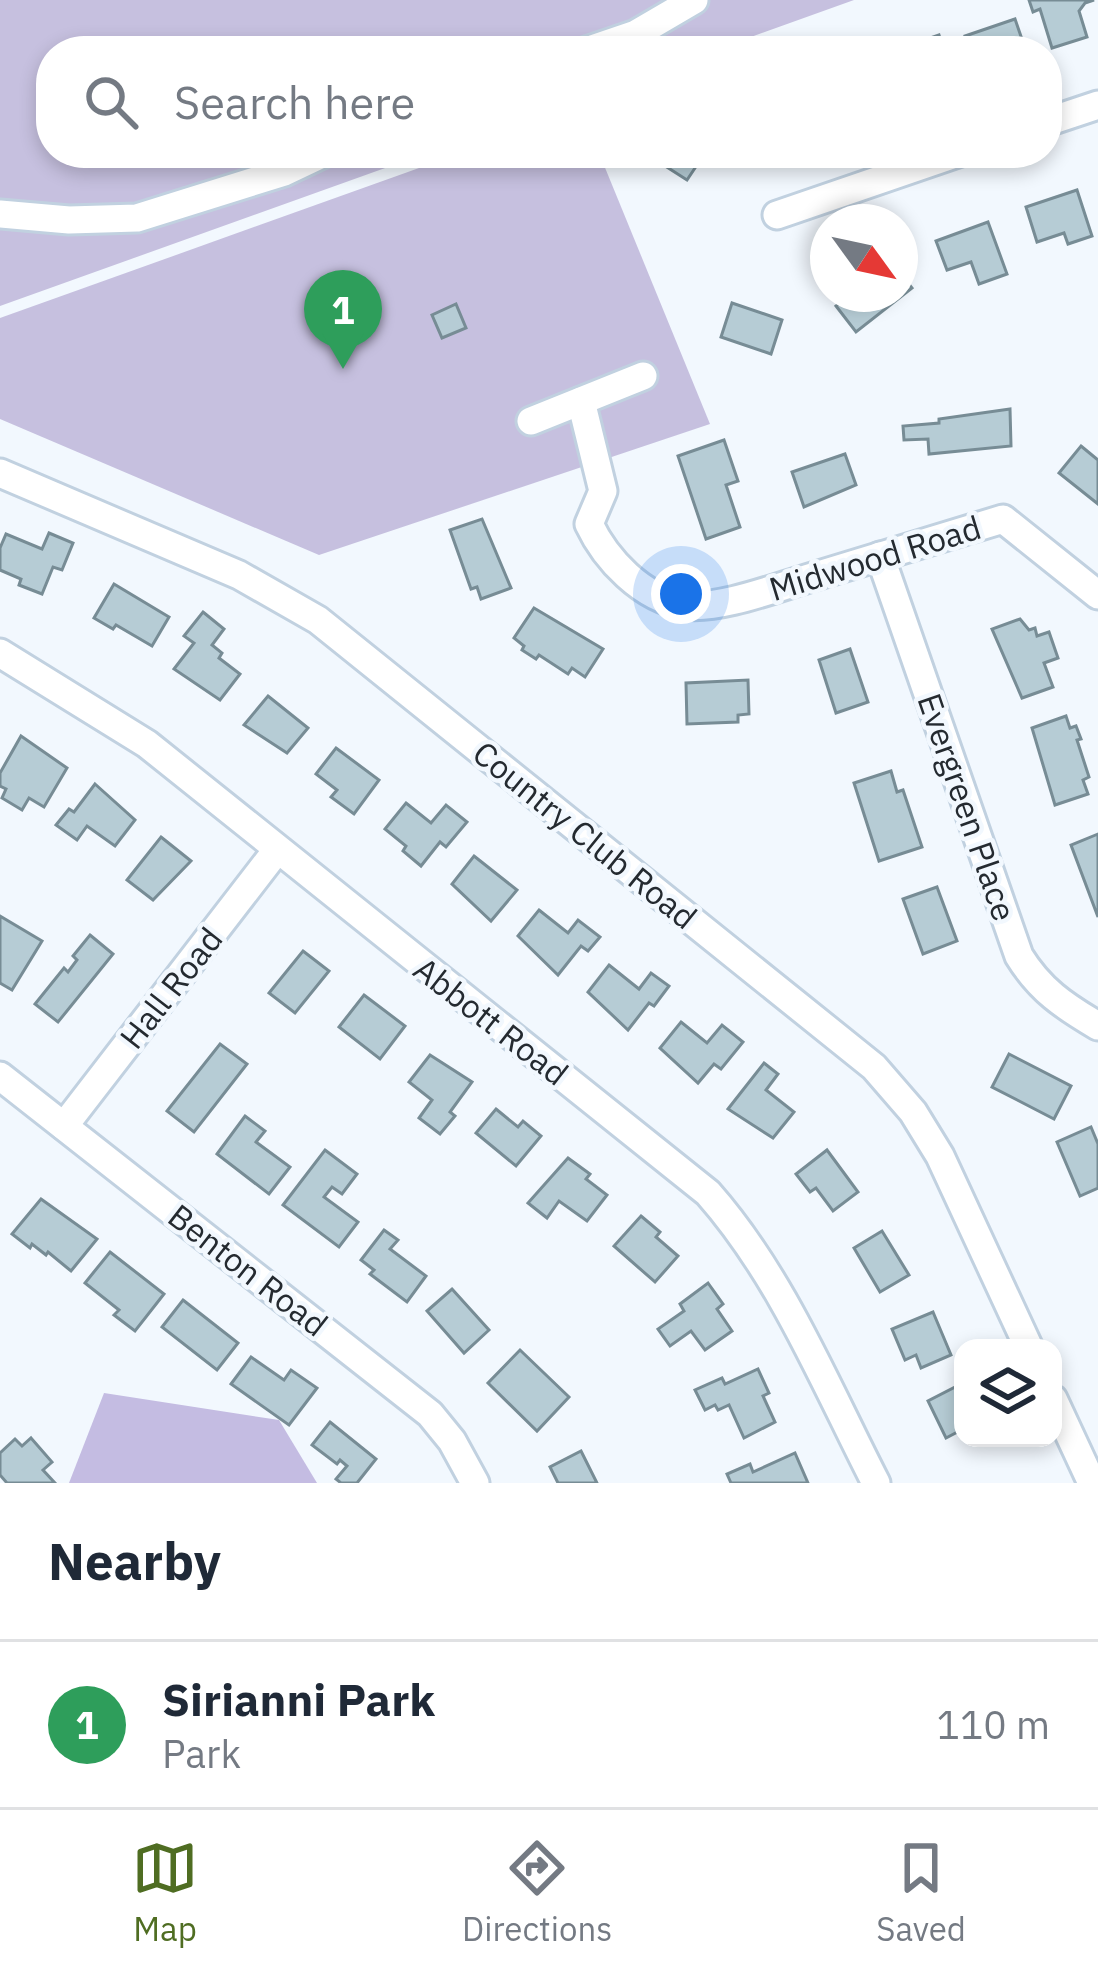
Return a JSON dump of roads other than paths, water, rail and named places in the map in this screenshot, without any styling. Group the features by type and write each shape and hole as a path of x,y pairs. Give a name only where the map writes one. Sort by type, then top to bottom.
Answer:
{"street":[{"path":"630,36 694,0"},
{"path":"1062,117 1098,105"},
{"path":"0,214 69,220 137,218 292,168"},
{"path":"777,214 913,168"},
{"path":"530,421 644,376"},
{"name":"Midwood Road","path":"581,401 603,491 589,524 611,560 634,581 685,605 745,597 1003,519 1098,595"},
{"name":"Country Club Road","path":"0,473 238,575 318,620 874,1067 913,1112 940,1156 1025,1339"},
{"name":"Evergreen Place","path":"880,556 1019,956 1054,1000 1098,1025"},
{"name":"Abbott Road","path":"0,653 147,744 708,1193 766,1268 876,1483"},
{"name":"Hall Road","path":"64,1126 278,850"},
{"name":"Benton Road","path":"0,1076 430,1414 475,1483"},
{"path":"1062,1418 1092,1483"}],"place":[{"name":"Sirianni Park","path":"343,369"}]}
